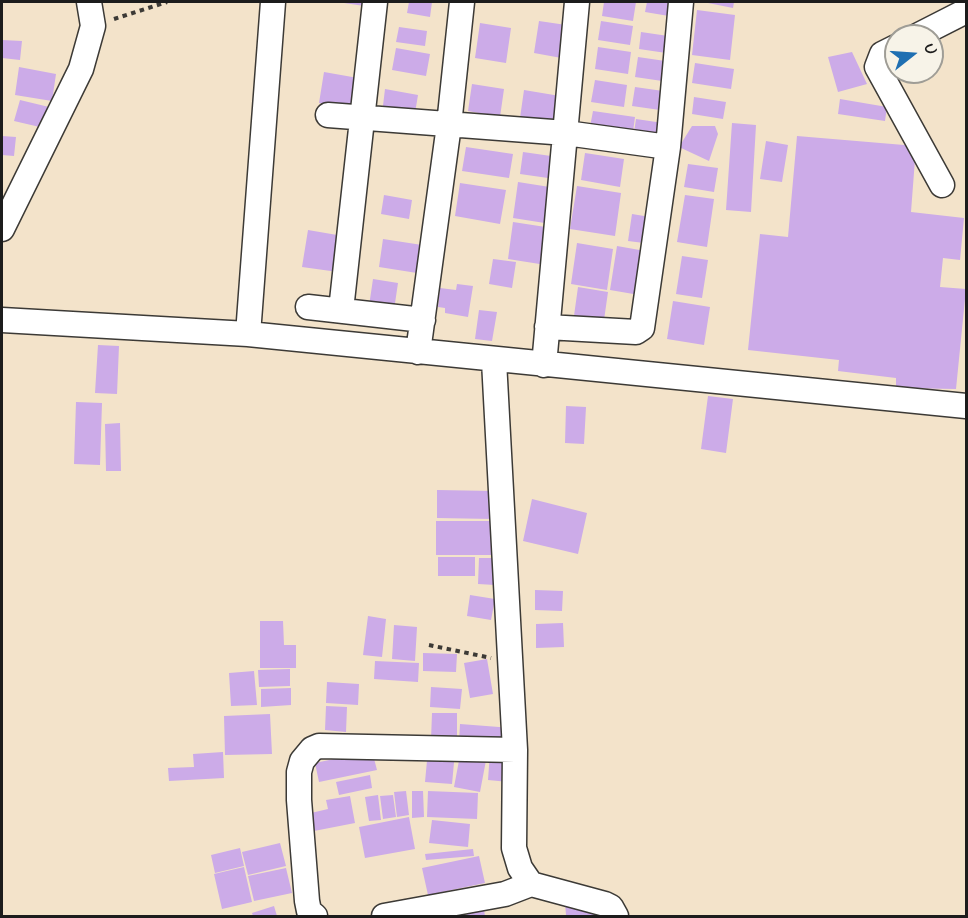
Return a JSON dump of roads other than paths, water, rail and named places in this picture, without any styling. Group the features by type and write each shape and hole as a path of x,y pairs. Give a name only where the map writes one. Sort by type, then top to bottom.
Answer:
{"street":[{"path":"2,229 81,69 93,26 89,2"},
{"path":"248,334 273,2"},
{"path":"341,310 375,2"},
{"path":"418,352 449,125 462,2"},
{"path":"544,365 577,2"},
{"path":"547,327 636,332 642,328 668,147 681,2"},
{"path":"941,24 966,11"},
{"path":"884,54 879,57 877,67 884,80"},
{"path":"886,84 942,186"},
{"path":"328,115 566,133 668,147"},
{"path":"308,307 423,320"},
{"path":"2,320 248,334 966,406"},
{"path":"494,360 515,750 514,848 520,868 531,884"},
{"path":"315,916 309,911 307,901 299,800 299,772 302,761 312,749 319,746 515,750"},
{"path":"384,916 505,894 531,884 605,904 611,907 616,916"}]}
